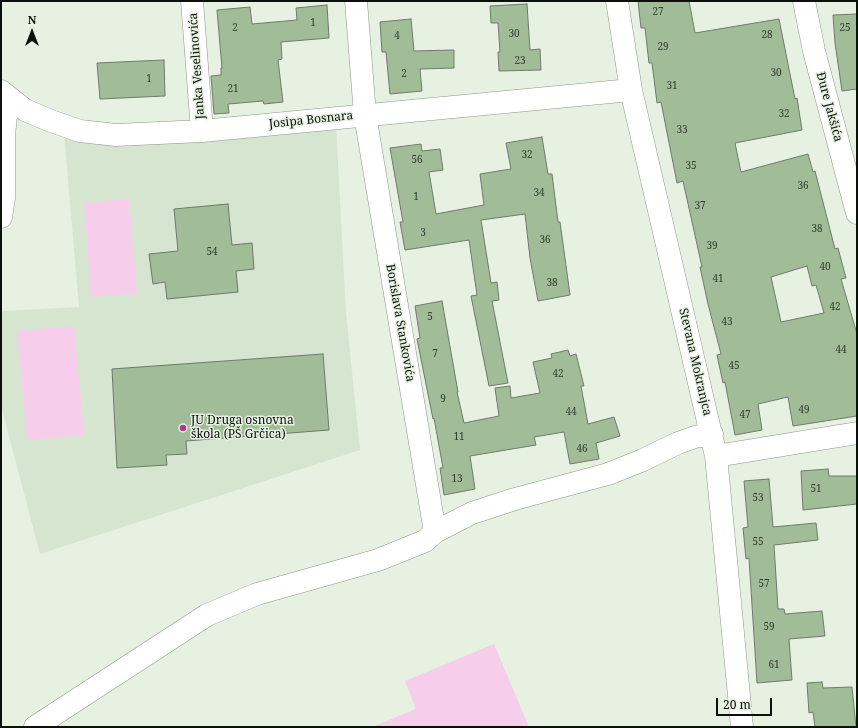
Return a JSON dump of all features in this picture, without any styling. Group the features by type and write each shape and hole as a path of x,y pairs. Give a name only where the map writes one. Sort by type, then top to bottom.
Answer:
{"street":[{"name":"Janka Veselinovića","path":"192,1 202,131"},
{"name":"Borislava Stankovića","path":"356,1 365,115 435,532"},
{"name":"Stevana Mokranjca","path":"617,1 631,90 716,456 742,727"},
{"name":"Đure Jakšića","path":"804,1 814,51 857,213"},
{"name":"Josipa Bosnara","path":"5,94 25,110 80,131 116,135 202,131 631,90"},
{"path":"1,217 4,198 5,94"},
{"path":"716,456 857,433"},
{"path":"35,727 207,615 257,594 378,560 425,541 435,532 472,513 515,499 608,474 643,460 678,443 695,437 712,434"}],"shaded area":[{"path":"336,125 346,313 360,450 40,554 1,406 1,317 3,311 79,307 64,134"},
{"path":"129,199 137,293 91,297 84,203"},
{"path":"74,326 84,435 27,440 17,331"},
{"path":"494,644 529,727 372,727 416,709 405,681"}],"building":[{"path":"638,1 689,1 695,33 779,19 795,99 797,98 802,130 735,143 741,172 808,154 813,172 815,171 835,249 838,248 846,278 841,279 857,334 857,416 793,426 788,397 758,404 762,430 735,435 725,382 723,383 717,355 721,354 708,304 700,267 702,267 683,181 677,183 661,102 657,103 652,63 649,63 645,28 641,28","holes":["807,266 812,286 816,285 824,313 781,322 771,277"]},
{"path":"527,4 530,50 540,49 541,70 499,71 498,52 500,52 498,23 491,23 490,6"},
{"path":"327,5 329,38 281,42 282,59 278,60 283,102 264,104 263,101 228,104 229,113 214,114 211,76 221,75 222,68 217,10 250,7 252,24 297,20 296,8"},
{"path":"857,14 857,89 842,91 835,43 833,15"},
{"path":"411,19 414,51 454,50 454,68 420,69 422,91 390,94 386,52 382,52 380,22"},
{"path":"164,60 165,96 100,99 97,63"},
{"path":"542,137 548,174 552,174 570,295 538,301 530,258 525,214 481,220 491,283 497,282 499,300 492,301 508,383 489,386 471,296 477,295 469,240 405,250 400,222 403,222 390,148 421,144 422,151 440,149 443,170 429,172 436,214 484,205 480,174 511,169 506,143"},
{"path":"228,204 232,245 252,243 254,269 236,271 238,292 167,299 165,282 153,284 149,254 178,251 174,209"},
{"path":"442,301 457,392 464,423 499,416 495,388 510,386 511,398 540,393 533,362 552,358 551,354 568,350 570,356 576,354 584,386 581,386 588,424 614,417 620,436 596,443 599,459 570,464 564,432 534,437 536,445 470,456 475,489 444,495 440,468 443,468 417,339 420,338 415,306"},
{"path":"323,354 329,430 186,441 187,454 166,455 167,465 117,468 112,369"},
{"path":"828,469 829,476 857,476 857,504 803,510 801,471"},
{"path":"769,479 773,527 816,523 818,540 774,545 778,609 784,609 785,614 822,611 825,636 789,639 792,680 757,683 749,558 746,559 743,528 748,527 744,481"},
{"path":"822,682 823,688 852,687 856,727 815,727 813,712 809,713 807,683"}],"place":[{"name":"JU Druga osnovna škola (PŠ Grčica)","path":"183,428"}]}
